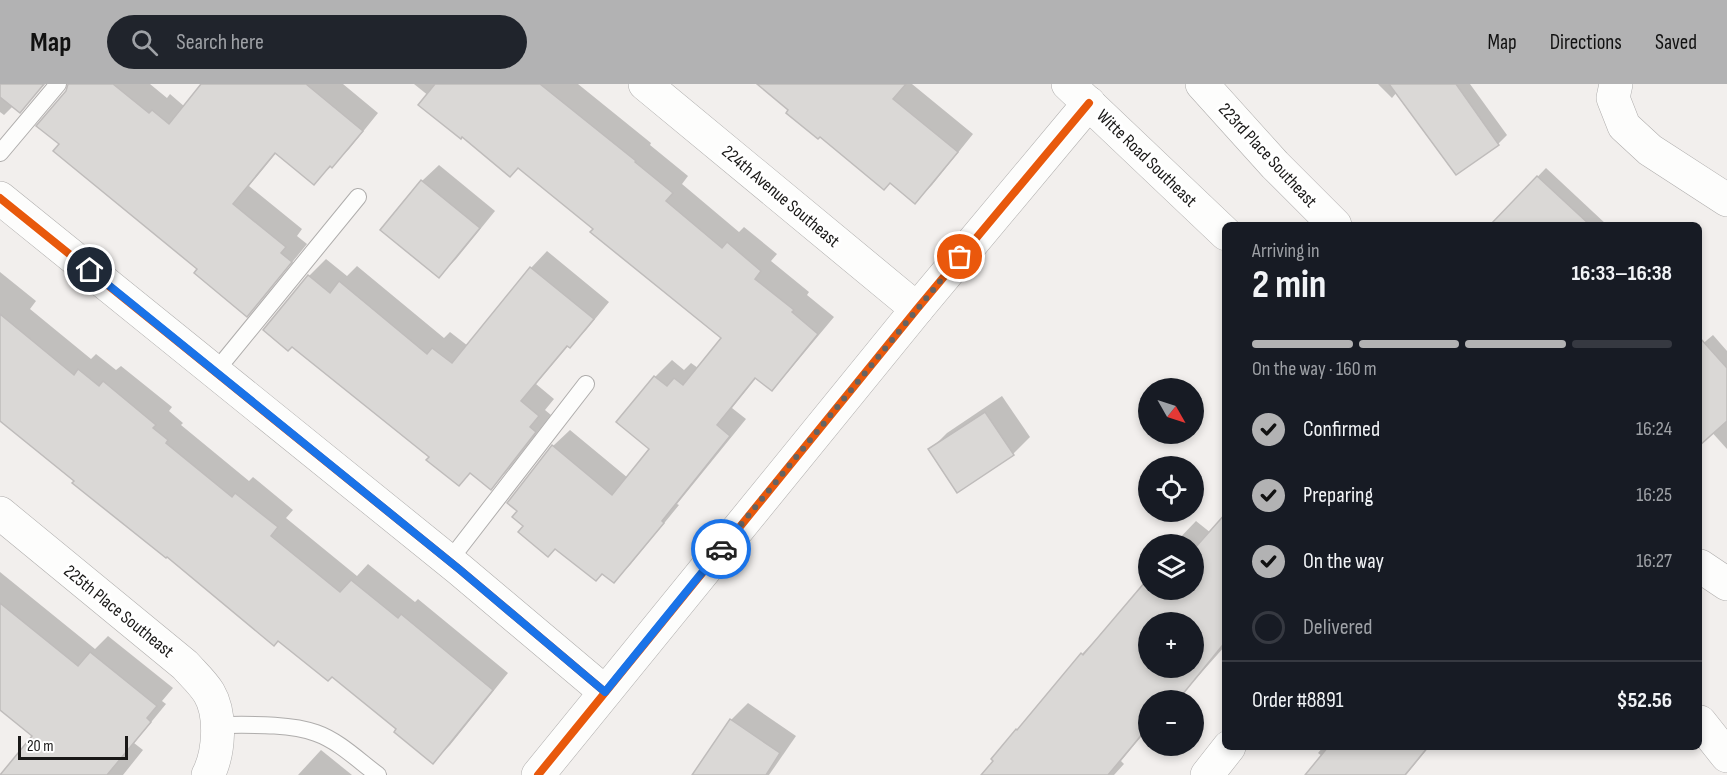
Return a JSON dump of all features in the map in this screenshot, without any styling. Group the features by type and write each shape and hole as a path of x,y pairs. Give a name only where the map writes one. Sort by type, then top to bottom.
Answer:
{"street":[{"name":"224th Avenue Southeast","path":"645,84 917,309"},
{"name":"223rd Place Southeast","path":"1202,84 1275,165 1332,222"},
{"path":"1616,84 1613,98 1624,126 1650,150 1727,200"},
{"path":"538,775 917,309 1079,93"},
{"name":"Witte Road Southeast","path":"1079,93 1222,230"},
{"path":"0,198 449,561 605,692"},
{"name":"225th Place Southeast","path":"0,513 185,665 210,695 218,725"},
{"path":"1702,567 1727,584"},
{"path":"208,775 215,755 218,725"},
{"path":"1207,775 1227,750"}],"lane":[{"path":"0,153 58,84"},
{"path":"215,372 358,197"},
{"path":"449,561 586,384"},
{"path":"218,725 296,728 316,733 334,742 378,775"}],"building":[{"path":"0,84 44,84 20,113 0,97"},
{"path":"68,84 113,84 149,113 152,110 169,124 201,84 306,84 363,131 332,168 330,166 314,185 275,153 233,204 286,247 281,253 292,262 247,317 194,273 197,269 53,151 59,144 36,126 66,91"},
{"path":"435,84 540,84 673,193 666,201 722,248 727,242 761,271 755,279 794,310 792,312 818,334 772,391 755,378 717,425 730,436 662,521 664,523 614,583 602,574 596,581 555,549 548,557 518,532 523,526 512,517 517,511 507,503 552,445 612,495 649,449 616,422 654,376 667,386 674,378 683,385 721,338 590,232 593,229 518,168 510,177 462,137 461,139 418,105"},
{"path":"757,84 906,84 893,99 958,152 915,204 890,183 884,190 820,137 818,139 786,113 788,110"},
{"path":"1389,84 1456,84 1499,145 1456,175"},
{"path":"1537,176 1587,222 1493,222"},
{"path":"421,180 480,228 439,278 380,230"},
{"path":"530,267 594,319 570,348 567,346 521,401 539,416 530,427 536,432 491,490 470,473 459,486 426,460 429,457 292,347 288,351 263,330 308,275 330,293 339,281 427,354 432,348 452,363"},
{"path":"0,314 74,375 78,369 99,386 103,381 156,425 153,428 168,440 166,443 232,497 235,493 278,527 271,536 340,592 351,580 398,618 401,614 493,690 433,764 394,732 396,729 332,677 328,681 278,641 274,646 167,557 72,483 74,481 0,421"},
{"path":"1702,340 1727,368 1727,421 1702,443"},
{"path":"985,412 1014,455 957,493 928,449"},
{"path":"1222,518 1222,646 1204,668 1204,612 1138,612 1138,678 1196,678 1186,690 1138,690 1138,739 1108,775 981,775 1016,729 1081,653 1083,655 1138,590 1138,600 1204,600 1204,538"},
{"path":"0,603 78,666 90,652 157,706 147,718 151,722 107,775 0,775 32,736 0,710"},
{"path":"730,719 780,753 766,775 692,775"},
{"path":"1326,750 1426,750 1405,775 1305,775"}],"cycle path":[{"path":"538,775 917,309 1089,103"},
{"path":"0,198 459,569 605,692"}],"way so far":[{"path":"721,549 960,257"}],"route":[{"path":"90,270 459,569 605,692 721,549"}]}
